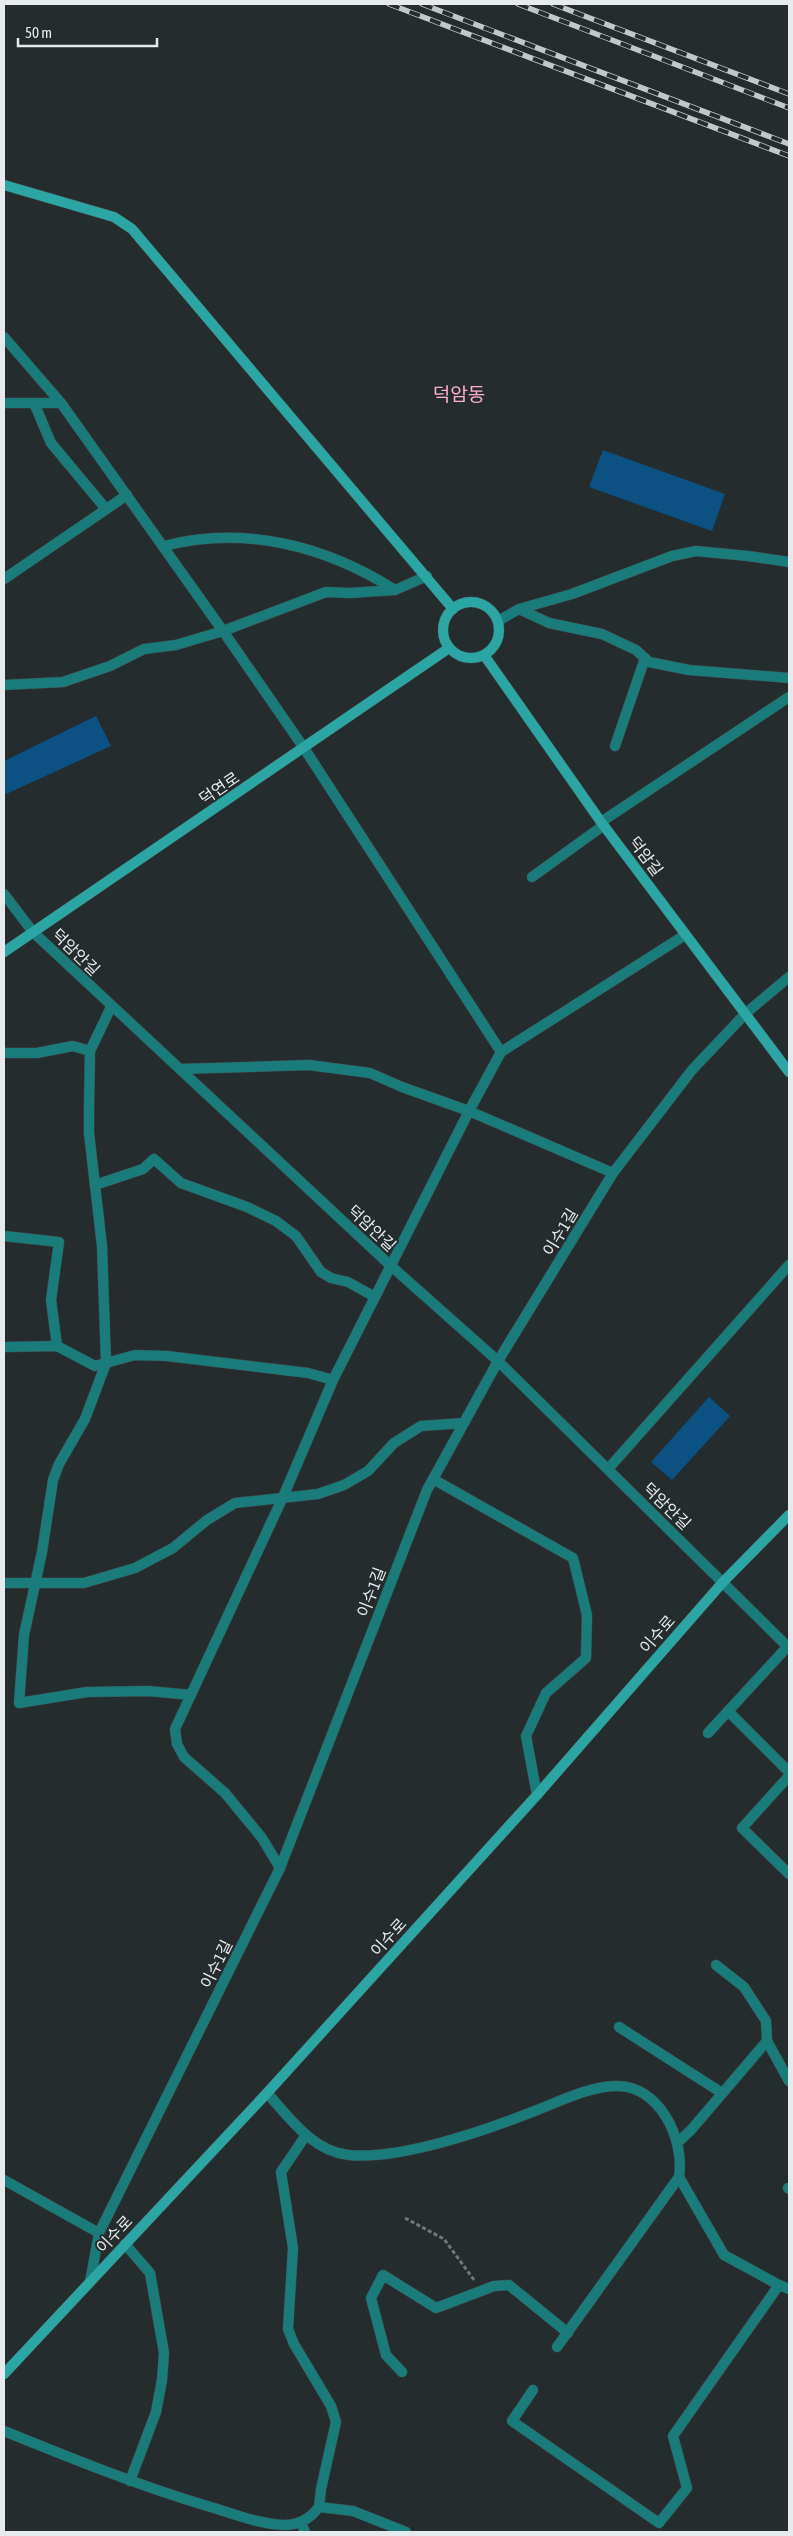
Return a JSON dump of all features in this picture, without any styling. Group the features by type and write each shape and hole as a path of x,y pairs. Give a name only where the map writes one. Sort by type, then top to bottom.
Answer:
{"street":[{"path":"4,185 114,217 132,229 453,610"},
{"path":"4,336 61,403 224,631 304,748 501,1052"},
{"path":"4,403 61,403"},
{"path":"34,404 52,443 106,509"},
{"path":"4,579 126,495"},
{"path":"164,546 185,540 233,539 277,542 328,555 359,568 395,590"},
{"path":"498,620 519,609 572,594 672,556 696,552 748,556 789,562"},
{"path":"4,685 63,682 110,666 144,649 176,645 224,631 326,592 350,593 395,590 426,576"},
{"path":"465,603 483,604 490,609 498,620 499,634 496,643 484,655 465,657 450,648 444,630 445,621 453,610 465,603"},
{"path":"519,609 549,623 602,634 636,650 649,662 689,670 789,678"},
{"name":"덕연로","path":"4,952 450,648"},
{"name":"덕암길","path":"484,655 602,824 789,1072"},
{"path":"615,746 645,658"},
{"path":"532,877 602,824 789,698"},
{"name":"덕암안길","path":"4,894 33,932 111,1007 391,1266 498,1361 788,1647"},
{"path":"280,1868 262,1838 225,1793 184,1757 177,1744 175,1729 283,1497 333,1380 469,1111 501,1052 686,935"},
{"name":"이수1길","path":"90,2282 99,2233 280,1868 427,1490 498,1361 613,1173 692,1070 746,1013 789,977"},
{"path":"111,1007 90,1051 89,1133 102,1246 106,1363 85,1419 59,1464 53,1480 42,1552 24,1635 19,1703 87,1692 148,1691 191,1695"},
{"path":"4,1053 37,1053 72,1046 90,1051"},
{"path":"180,1069 309,1065 370,1073 402,1088 469,1111 613,1173"},
{"path":"95,1185 143,1169 154,1159 181,1183 248,1207 276,1221 296,1236 321,1272 331,1278 348,1282 375,1297"},
{"path":"4,1236 59,1242 51,1300 57,1346"},
{"path":"608,1469 789,1265"},
{"path":"4,1347 57,1346 95,1366 135,1355 167,1356 308,1373 333,1380"},
{"path":"4,1583 84,1583 135,1568 173,1548 207,1520 236,1503 318,1494 344,1485 368,1471 394,1443 421,1426 464,1423"},
{"path":"433,1479 572,1558 587,1615 586,1658 546,1692 526,1736 537,1795"},
{"name":"이수로","path":"4,2374 266,2093 537,1795 723,1582 789,1515"},
{"path":"708,1733 788,1647"},
{"path":"728,1710 789,1772"},
{"path":"789,1776 742,1828 789,1874"},
{"path":"716,1965 744,1987 766,2021 767,2041 789,2081"},
{"path":"619,2027 722,2093"},
{"path":"677,2143 767,2041"},
{"path":"266,2093 306,2135 320,2146 348,2156 395,2152 470,2133 530,2114 584,2093 618,2086 634,2089 647,2096 669,2120 681,2158 679,2177 558,2347"},
{"path":"4,2431 130,2481 256,2521 303,2528 319,2507 320,2489 336,2422 331,2406 294,2344 288,2329 293,2248 281,2172 306,2135"},
{"path":"679,2177 724,2255 789,2289"},
{"path":"4,2180 99,2233"},
{"path":"125,2244 150,2273 164,2353 162,2380 156,2412 130,2481"},
{"path":"402,2372 386,2355 371,2298 383,2275 436,2308 494,2286 509,2285 568,2333"},
{"path":"533,2390 512,2421 659,2524 687,2488 673,2436 779,2285"},
{"path":"319,2507 353,2511 406,2532"}],"path":[{"path":"405,2218 444,2239 481,2291"}],"building":[{"path":"603,450 725,494 712,531 589,487"},
{"path":"96,716 111,746 4,795 4,761"},
{"path":"709,1397 730,1416 672,1480 651,1462"}],"railway":[{"path":"389,4 789,156"},
{"path":"422,4 789,144"},
{"path":"518,4 789,108"},
{"path":"553,4 789,94"}],"district":[{"name":"덕암동","path":"459,394"}]}
